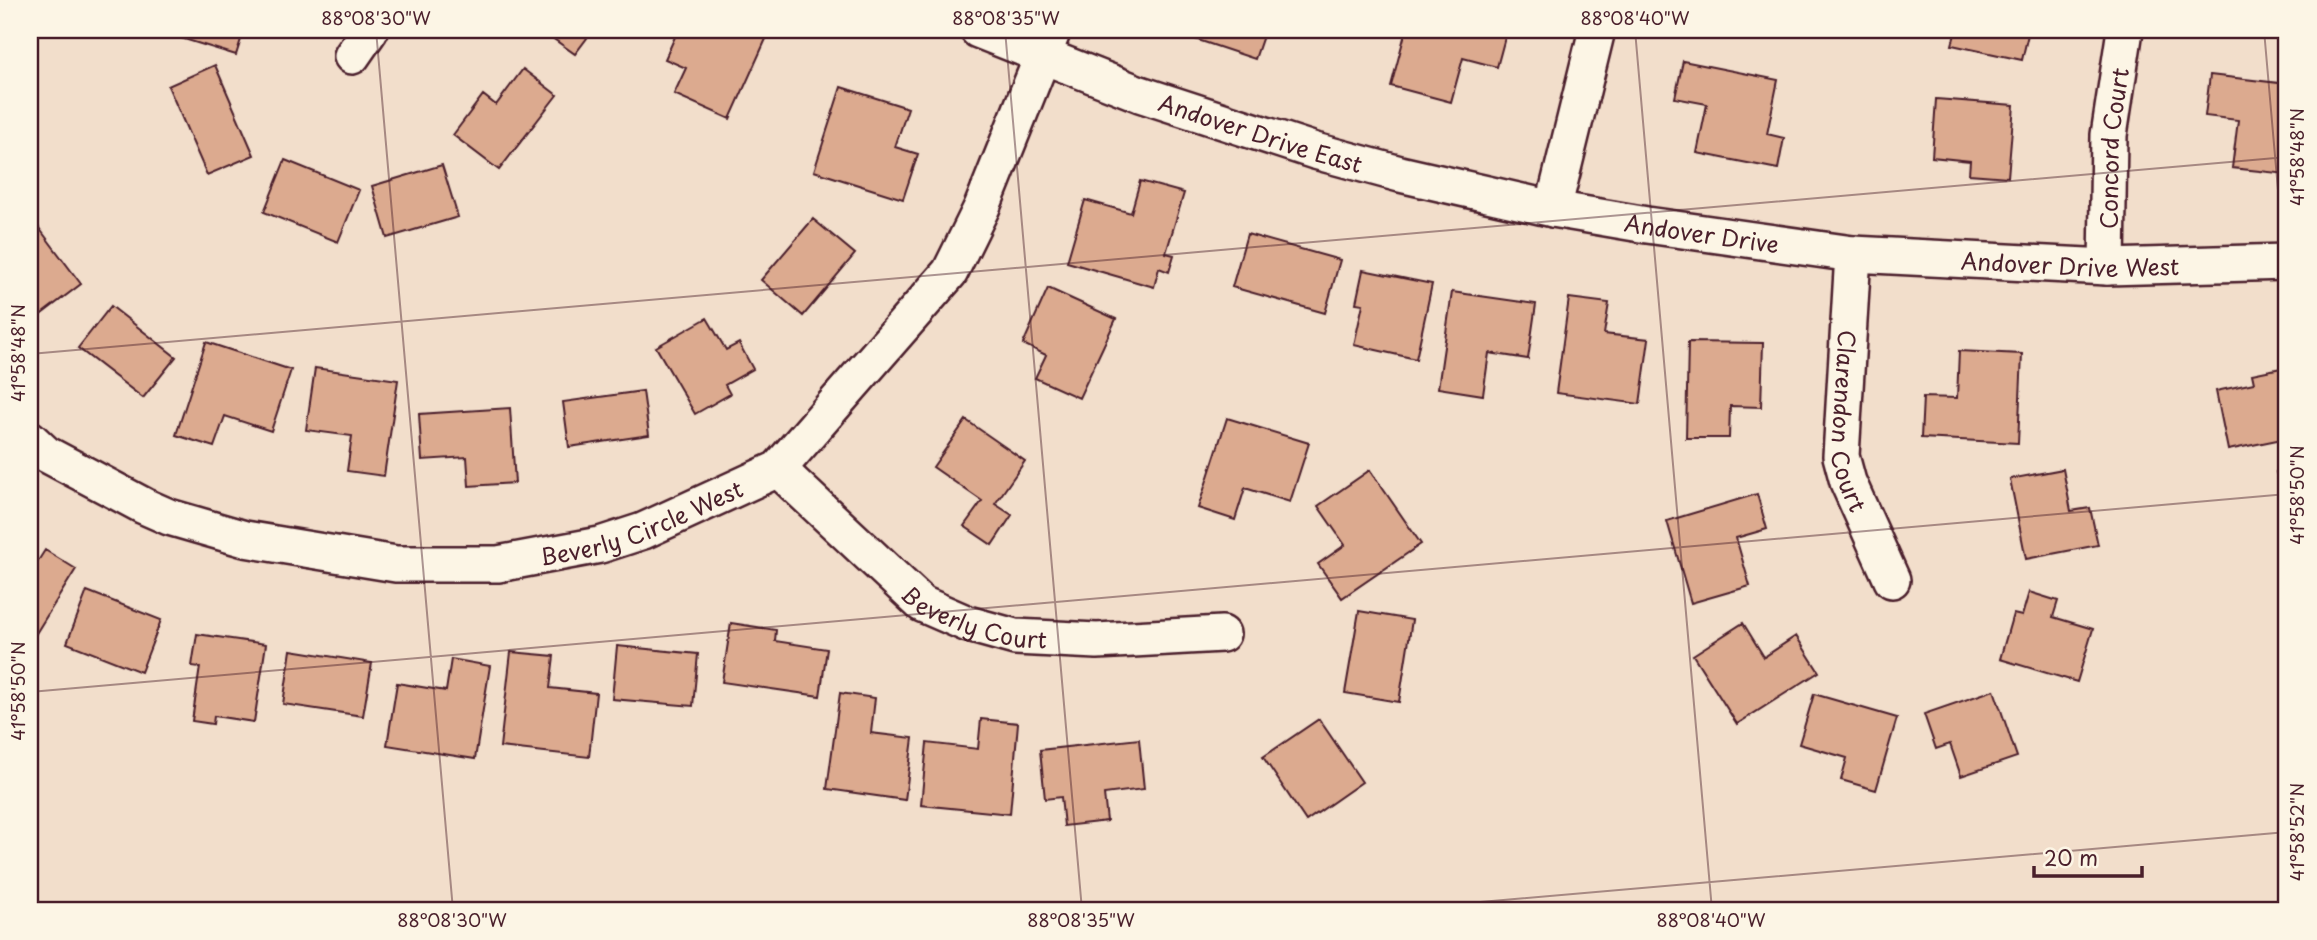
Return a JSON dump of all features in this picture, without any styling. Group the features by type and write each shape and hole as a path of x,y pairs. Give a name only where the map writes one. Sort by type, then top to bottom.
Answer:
{"street":[{"name":"Andover Drive East","path":"978,30 1048,43 1140,94 1315,151 1400,174 1553,209"},
{"path":"1553,209 1597,30"},
{"name":"Concord Court","path":"2107,267 2109,135 2125,30"},
{"name":"Beverly Circle West","path":"30,439 46,454 169,517 245,540 396,564 498,564 600,545 687,512 778,468 950,272 982,207 1048,43"},
{"name":"Andover Drive","path":"1553,209 1853,254"},
{"name":"Andover Drive West","path":"1853,254 2107,267 2287,262"},
{"name":"Clarendon Court","path":"1853,254 1841,456 1848,482 1892,580"},
{"name":"Beverly Court","path":"778,468 922,604 968,624 1016,637 1097,641 1222,634"}],"building":[{"path":"155,30 244,30 236,55"},
{"path":"541,30 593,30 575,54"},
{"path":"678,30 770,30 730,119 674,94 686,68 665,59"},
{"path":"1168,30 1265,30 1255,59"},
{"path":"1406,30 1507,30 1497,67 1463,58 1451,102 1391,86"},
{"path":"1956,30 2029,30 2022,60 1952,45"},
{"path":"1683,61 1778,80 1767,134 1784,138 1778,169 1697,153 1707,104 1675,98"},
{"path":"215,65 254,155 207,175 168,86"},
{"path":"523,69 557,95 499,170 453,135 483,95 496,105"},
{"path":"2210,75 2287,84 2287,174 2232,168 2238,120 2205,116"},
{"path":"841,87 908,108 895,147 918,154 903,199 814,171"},
{"path":"1936,99 2014,105 2008,177 1969,174 1970,161 1932,157"},
{"path":"285,160 359,190 338,242 264,212"},
{"path":"442,165 458,217 387,238 372,186"},
{"path":"1140,181 1184,193 1166,253 1174,255 1169,272 1159,268 1154,287 1067,262 1085,200 1131,213"},
{"path":"30,216 81,284 39,316 30,304"},
{"path":"813,219 855,254 803,316 761,280"},
{"path":"1247,234 1340,260 1325,313 1232,287"},
{"path":"1363,270 1432,284 1416,359 1354,345 1363,304 1356,303"},
{"path":"1048,288 1116,319 1079,398 1035,378 1046,355 1023,344"},
{"path":"1452,292 1536,304 1528,359 1489,353 1483,395 1438,388"},
{"path":"1569,298 1609,303 1604,334 1649,339 1640,404 1556,393"},
{"path":"111,306 176,357 143,398 78,348"},
{"path":"707,318 726,350 739,343 753,369 725,385 730,394 695,414 656,347"},
{"path":"206,342 291,370 271,431 225,416 214,447 176,435"},
{"path":"1688,342 1763,343 1761,407 1730,406 1729,438 1686,438"},
{"path":"1959,351 2022,354 2018,443 1921,438 1923,397 1957,398"},
{"path":"2286,367 2287,438 2228,450 2216,391 2254,383 2252,374"},
{"path":"315,368 398,380 384,476 347,471 352,436 306,430"},
{"path":"643,391 649,435 569,447 563,402"},
{"path":"510,408 515,483 469,486 467,457 422,460 419,414"},
{"path":"1227,418 1309,443 1290,502 1245,488 1235,520 1198,508"},
{"path":"966,420 1025,461 995,504 1012,515 992,545 964,526 982,501 933,467"},
{"path":"2287,468 2287,509 2276,472"},
{"path":"2063,469 2071,511 2090,508 2098,545 2026,559 2010,479"},
{"path":"1370,470 1421,544 1342,598 1318,564 1345,545 1318,506"},
{"path":"1757,494 1767,529 1736,538 1750,586 1691,603 1667,521"},
{"path":"45,550 76,569 30,643 30,571"},
{"path":"87,591 161,620 141,672 67,643"},
{"path":"2029,592 2058,601 2053,617 2093,629 2077,682 2000,659 2013,614 2022,616"},
{"path":"1359,611 1412,620 1399,702 1345,693"},
{"path":"731,623 776,630 775,641 827,649 820,696 722,682"},
{"path":"1743,623 1764,657 1796,636 1819,672 1737,724 1693,655"},
{"path":"197,634 266,644 254,722 214,716 213,724 192,721 200,667 192,666"},
{"path":"617,646 698,654 693,706 612,699"},
{"path":"291,650 372,663 363,716 283,704"},
{"path":"511,652 554,656 550,688 596,693 589,757 500,747"},
{"path":"451,659 490,666 475,759 387,745 397,683 446,691"},
{"path":"1994,690 2017,757 1961,776 1950,744 1936,749 1924,714"},
{"path":"840,693 875,698 871,733 913,738 905,800 827,789"},
{"path":"1814,694 1897,718 1876,790 1841,780 1847,758 1799,744"},
{"path":"981,719 1018,723 1010,814 921,805 927,743 978,749"},
{"path":"1319,719 1362,782 1306,821 1263,757"},
{"path":"1139,739 1144,789 1104,794 1107,821 1064,826 1061,797 1045,799 1040,750"}]}
